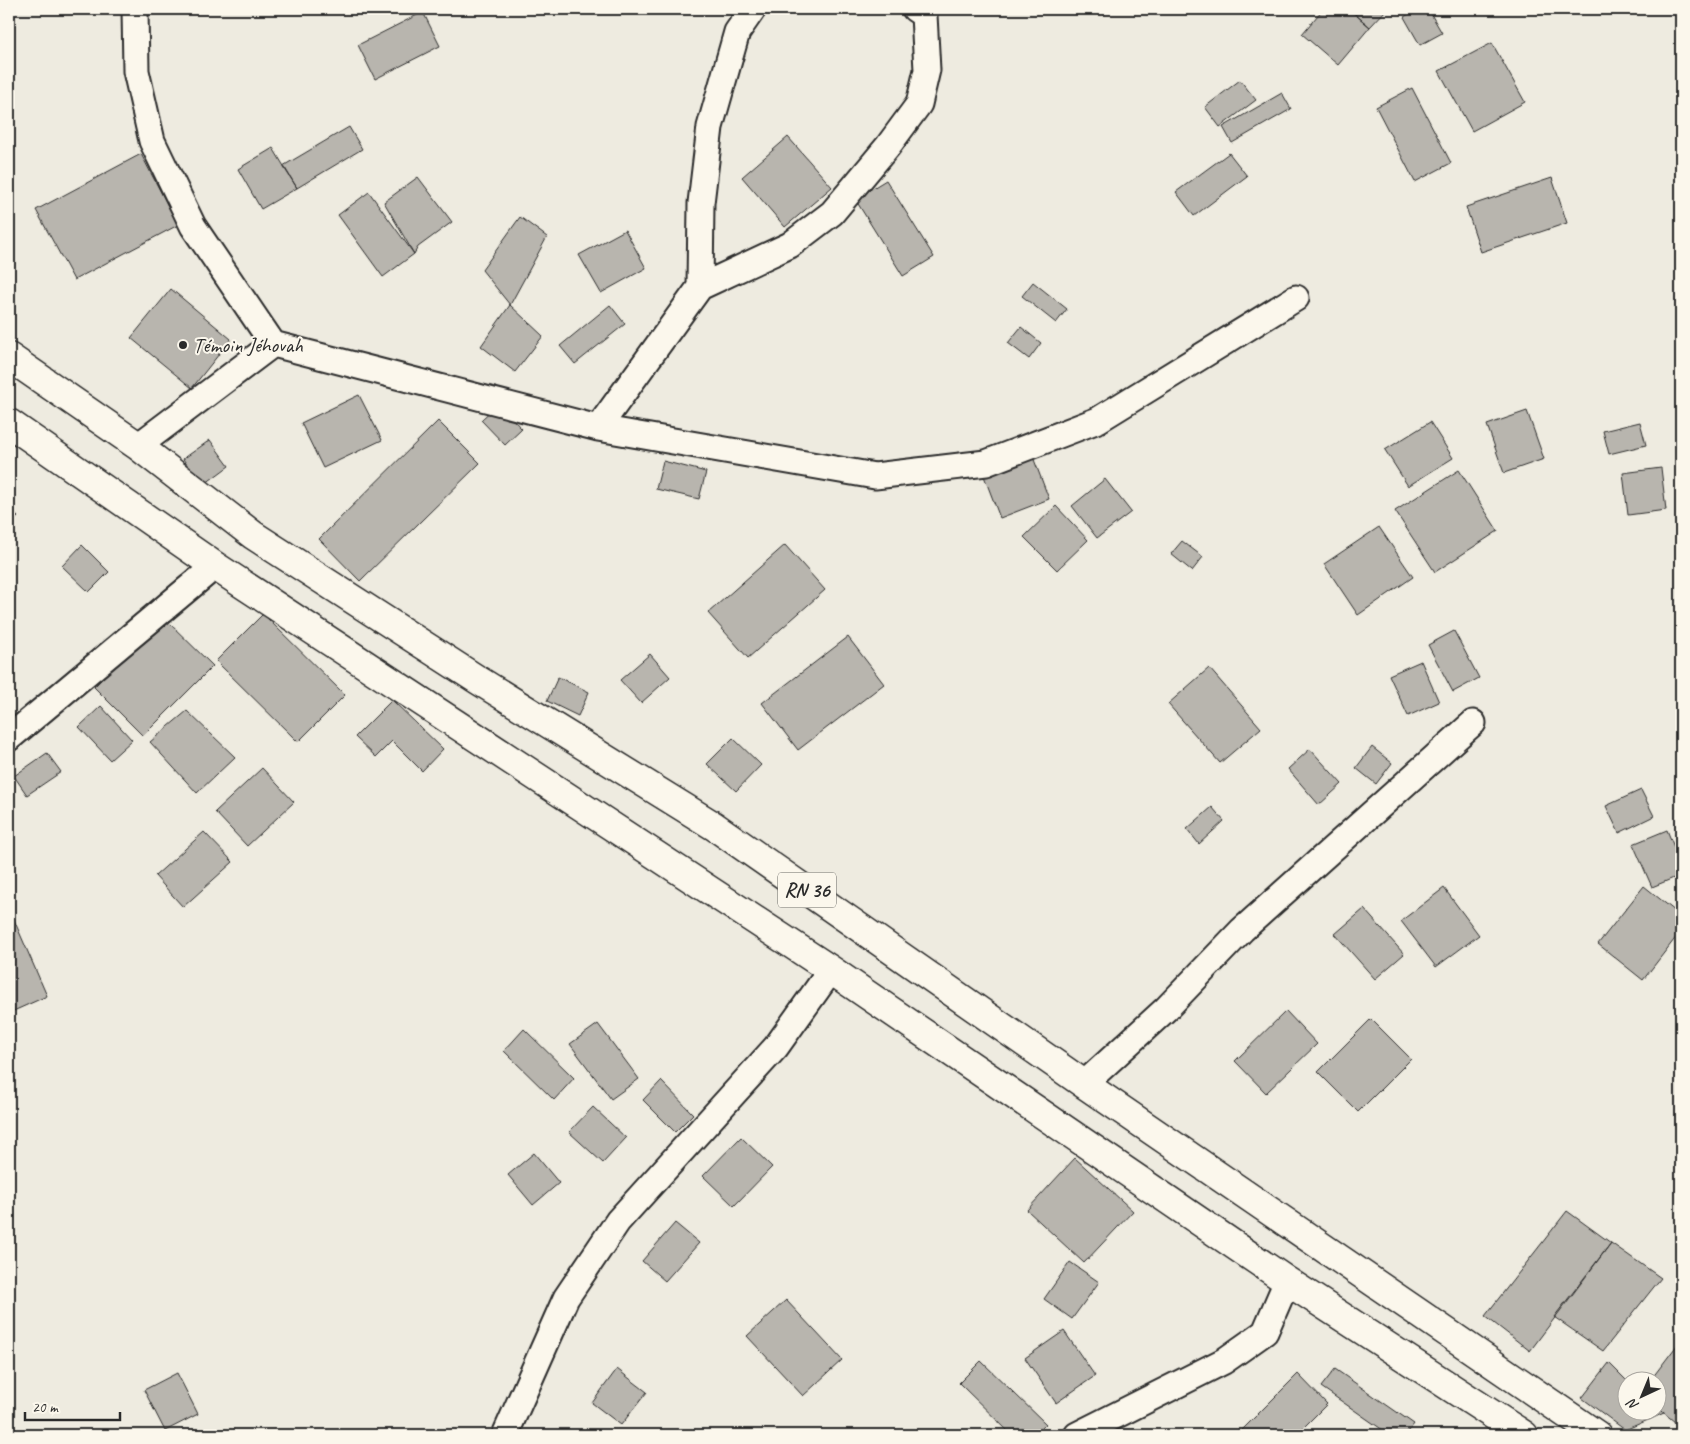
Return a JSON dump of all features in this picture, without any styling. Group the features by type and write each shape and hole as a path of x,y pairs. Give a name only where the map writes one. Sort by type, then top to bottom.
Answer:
{"main road":[{"name":"RN 36","path":"9,357 138,446 253,535 478,680 714,826 1084,1084 1598,1435"},
{"name":"RN 36","path":"9,423 215,566 831,970 1287,1281 1524,1435"}],"street":[{"path":"135,9 136,70 152,141 193,226 273,344 598,428 875,476 986,463 1098,420 1296,298"},
{"path":"700,287 701,203 710,127 737,32 752,9"},
{"path":"598,428 700,287 790,245 832,213 888,146 919,104 927,70 924,15 916,9"},
{"path":"138,446 273,344"},
{"path":"9,738 215,566"},
{"path":"1084,1084 1166,1009 1242,930 1473,723"},
{"path":"505,1435 566,1298 602,1243 618,1221 776,1047 831,970"},
{"path":"1077,1435 1224,1361 1265,1332 1287,1281"}],"building":[{"path":"1323,9 1349,9 1370,27 1338,65 1302,34"},
{"path":"1349,9 1387,9 1370,27"},
{"path":"1417,9 1428,9 1442,33 1420,45 1404,17"},
{"path":"423,12 440,46 375,79 358,45"},
{"path":"1492,43 1525,102 1472,131 1439,71"},
{"path":"1240,80 1256,100 1220,127 1205,107"},
{"path":"1412,88 1451,163 1415,182 1376,107"},
{"path":"1282,93 1291,109 1232,143 1223,127"},
{"path":"349,127 362,149 297,188 283,166"},
{"path":"788,137 832,187 785,227 742,177"},
{"path":"273,148 297,188 261,209 238,169"},
{"path":"1229,153 1247,176 1194,216 1176,192"},
{"path":"141,154 178,225 74,280 36,210"},
{"path":"418,177 452,222 418,247 414,254 384,202"},
{"path":"1552,178 1567,223 1481,252 1466,207"},
{"path":"886,180 934,257 903,276 855,199"},
{"path":"369,192 414,254 383,277 338,215"},
{"path":"520,217 547,237 510,305 482,270"},
{"path":"625,230 646,268 601,293 579,255"},
{"path":"1033,282 1067,309 1056,323 1022,296"},
{"path":"171,289 231,339 192,388 131,338"},
{"path":"510,305 543,336 515,372 481,346"},
{"path":"610,305 625,324 575,364 560,346"},
{"path":"1021,327 1041,343 1029,359 1008,343"},
{"path":"359,395 382,440 323,468 301,423"},
{"path":"498,404 522,429 505,445 481,420"},
{"path":"1527,411 1544,459 1504,473 1487,425"},
{"path":"438,421 480,463 360,581 319,539"},
{"path":"1430,422 1453,458 1408,486 1385,450"},
{"path":"1640,422 1646,445 1609,454 1603,431"},
{"path":"210,440 229,466 202,486 183,459"},
{"path":"1033,457 1049,499 1000,518 984,476"},
{"path":"663,461 706,472 699,499 656,489"},
{"path":"1661,468 1666,510 1628,515 1623,473"},
{"path":"1459,470 1498,531 1435,572 1395,511"},
{"path":"1105,479 1131,512 1097,538 1072,506"},
{"path":"1056,506 1088,540 1057,570 1024,537"},
{"path":"9,508 18,517 9,526"},
{"path":"1379,527 1413,577 1358,615 1324,564"},
{"path":"1182,541 1203,557 1192,571 1171,554"},
{"path":"82,545 109,572 89,592 62,566"},
{"path":"785,545 825,590 748,658 708,613"},
{"path":"263,614 345,695 298,742 216,661"},
{"path":"163,617 213,666 143,736 94,687"},
{"path":"1454,631 1479,678 1453,692 1428,645"},
{"path":"848,637 884,684 798,750 762,703"},
{"path":"650,654 670,677 641,703 620,680"},
{"path":"1421,661 1439,702 1408,716 1389,675"},
{"path":"1209,668 1261,728 1220,763 1168,704"},
{"path":"558,677 589,692 578,716 547,701"},
{"path":"392,700 443,749 422,771 392,741 376,757 355,737"},
{"path":"101,706 132,740 110,760 79,727"},
{"path":"187,711 235,757 197,793 150,742"},
{"path":"733,738 761,765 736,791 707,764"},
{"path":"1372,747 1392,763 1376,784 1356,768"},
{"path":"1310,749 1342,784 1319,805 1288,769"},
{"path":"47,753 61,772 27,795 14,776"},
{"path":"262,768 294,802 247,846 215,812"},
{"path":"1641,790 1654,816 1619,833 1606,806"},
{"path":"1212,807 1224,821 1199,844 1187,829"},
{"path":"1667,830 1681,864 1681,875 1652,887 1633,844"},
{"path":"204,832 233,862 183,907 155,876"},
{"path":"1644,886 1681,916 1681,931 1643,980 1598,944"},
{"path":"1444,888 1479,935 1436,967 1401,921"},
{"path":"1364,909 1404,954 1375,979 1335,934"},
{"path":"11,913 47,996 9,1013 9,914"},
{"path":"1286,1011 1317,1044 1266,1093 1235,1061"},
{"path":"1371,1019 1411,1059 1358,1112 1318,1072"},
{"path":"598,1024 639,1079 611,1099 570,1044"},
{"path":"524,1029 574,1078 554,1100 504,1051"},
{"path":"661,1081 693,1114 675,1132 643,1100"},
{"path":"593,1107 626,1138 603,1163 569,1132"},
{"path":"741,1137 772,1167 734,1206 703,1176"},
{"path":"534,1153 559,1183 533,1205 508,1175"},
{"path":"1075,1158 1133,1211 1084,1263 1027,1210"},
{"path":"1567,1211 1611,1243 1530,1351 1485,1316"},
{"path":"675,1223 699,1243 665,1281 642,1261"},
{"path":"1611,1243 1661,1278 1603,1351 1554,1317"},
{"path":"1070,1262 1099,1282 1072,1319 1044,1299"},
{"path":"786,1300 842,1360 803,1396 747,1336"},
{"path":"1064,1331 1095,1376 1056,1403 1025,1358"},
{"path":"1681,1340 1681,1427 1668,1416 1668,1372 1657,1372"},
{"path":"981,1361 1046,1424 1035,1435 1012,1435 959,1383"},
{"path":"1609,1363 1618,1372 1618,1422 1643,1422 1625,1430 1582,1398"},
{"path":"617,1369 647,1392 621,1425 592,1403"},
{"path":"1335,1369 1414,1424 1406,1435 1390,1435 1321,1387"},
{"path":"177,1373 198,1414 165,1431 144,1390"},
{"path":"1298,1374 1327,1404 1296,1435 1248,1435 1242,1430"}],"place":[{"name":"Témoin Jéhovah","path":"183,345"}]}
